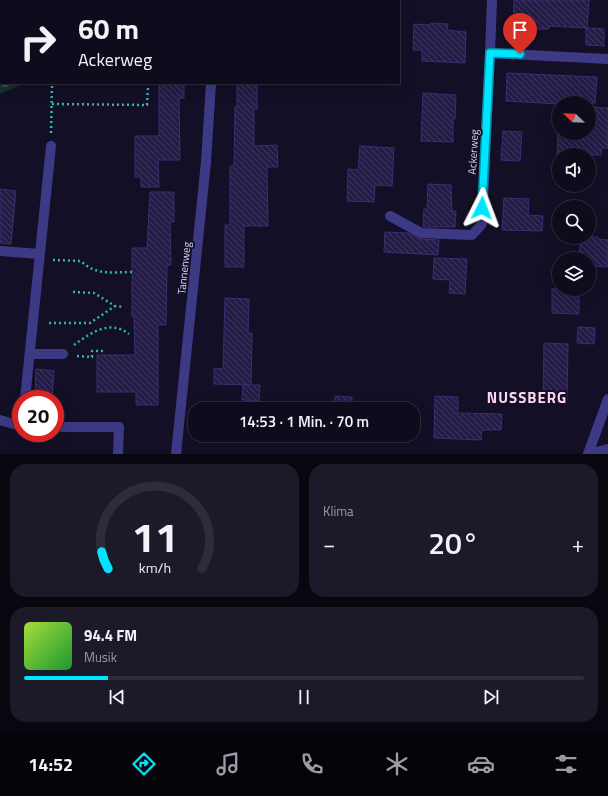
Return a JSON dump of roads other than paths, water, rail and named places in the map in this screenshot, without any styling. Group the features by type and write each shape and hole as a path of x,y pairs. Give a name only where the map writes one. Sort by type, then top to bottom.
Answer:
{"street":[{"name":"Ackerweg","path":"390,216 421,233 472,235 482,224 492,0"},
{"path":"490,53 608,59"},
{"name":"Tannenweg","path":"176,454 205,170 211,84"},
{"path":"26,390 51,146"},
{"path":"0,251 40,254"},
{"path":"30,354 66,354"},
{"path":"588,454 608,399"},
{"path":"0,420 12,423"},
{"path":"64,427 119,427 118,454"},
{"path":"588,454 608,450"}],"district":[{"name":"NUSSBERG","path":"527,398"}]}
